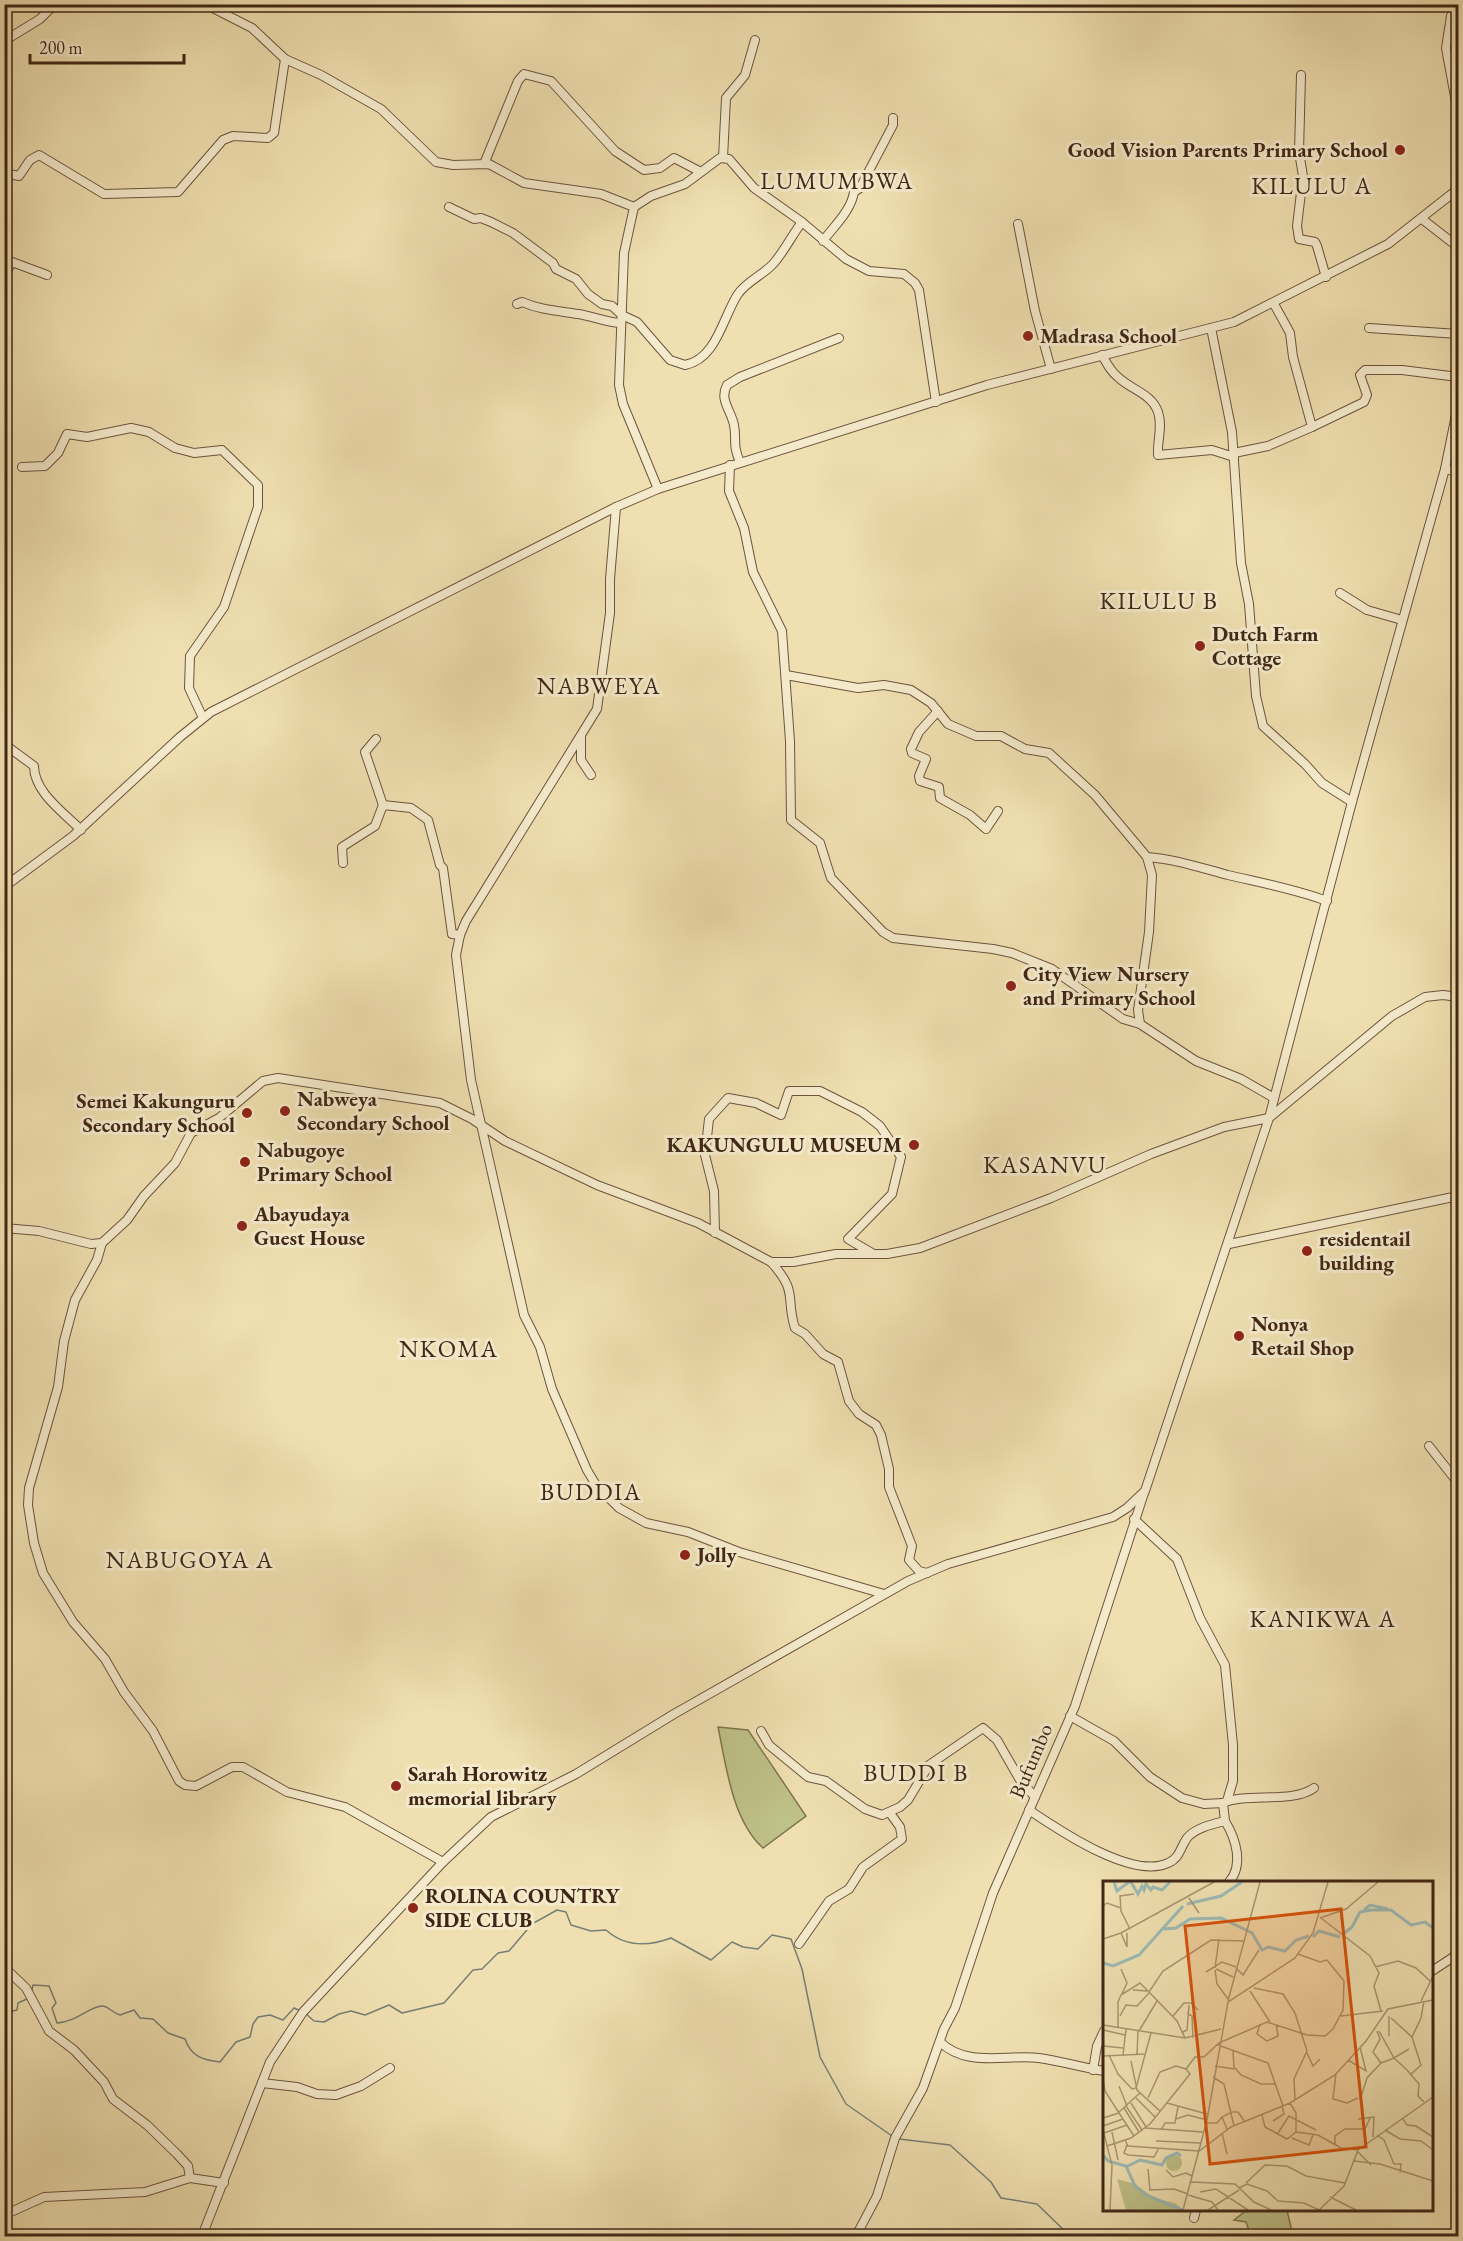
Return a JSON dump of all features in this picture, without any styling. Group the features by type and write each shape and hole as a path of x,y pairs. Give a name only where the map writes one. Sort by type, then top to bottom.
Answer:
{"street":[{"path":"4,41 40,19 55,4"},
{"path":"206,4 252,28 285,58 321,75 381,110 436,162 453,165 484,164 497,168 525,183 601,195 634,207"},
{"path":"1451,16 1446,48 1458,113"},
{"path":"723,158 726,98 745,75 755,40"},
{"path":"4,173 20,176 30,160 39,155 104,194 178,192 223,140 233,136 268,138 274,133 285,58"},
{"path":"484,164 518,81 525,74 551,81 615,151 644,170 660,168 674,158 699,171"},
{"path":"1301,75 1299,152 1303,176 1297,226 1299,238 1315,242 1326,277"},
{"path":"823,241 853,200 854,192 860,188 892,125 893,118"},
{"path":"658,489 620,393 625,239 634,207 651,196 685,184 699,171 723,158 733,161 742,177 754,188 802,222 846,259 868,271 904,274 915,283 919,290 936,402"},
{"path":"4,887 81,830 203,718 269,681 428,604 616,507 658,489 730,465 936,402 1102,355 1234,322 1274,304 1388,244 1458,189"},
{"path":"449,207 474,219 481,218 513,233 553,262 556,269 576,279 588,294 602,304 612,306 621,319"},
{"path":"1422,219 1458,247"},
{"path":"517,304 522,302 538,309 567,315 575,313 600,321 621,319 637,322 670,360 676,364 690,364 705,352 718,335 738,294 773,265 802,222"},
{"path":"1018,224 1035,311 1051,369"},
{"path":"4,276 12,262 47,275"},
{"path":"1274,304 1290,333 1293,357 1312,427"},
{"path":"1369,328 1388,327 1458,334"},
{"path":"1210,328 1225,394 1234,455 1241,563 1249,604 1255,687 1263,726 1305,764 1322,783 1352,802"},
{"path":"740,462 733,443 735,428 723,396 727,385 740,377 839,338"},
{"path":"1102,355 1110,370 1154,404 1161,426 1158,455 1212,450 1234,455 1268,446 1364,402 1367,395 1360,375 1365,370 1401,370 1458,377"},
{"name":"Bufumbo","path":"856,2236 877,2196 895,2138 923,2088 955,2008 993,1893 1070,1716 1120,1573 1134,1519 1153,1471 1229,1244 1269,1118 1352,802 1445,469 1458,411"},
{"path":"22,468 45,466 58,453 67,434 87,437 130,428 149,432 175,448 194,453 222,450 258,485 258,507 224,607 190,656 189,688 203,718"},
{"path":"730,465 729,491 744,528 757,583 782,631 786,675 791,820 820,843 831,878 877,928 893,938 1012,953 1052,969 1112,1012 1140,1024 1196,1060 1241,1079 1274,1098"},
{"path":"1445,469 1458,472"},
{"path":"616,507 610,579 610,613 601,694 597,710 460,935 456,961 471,1080 483,1127 491,1178 508,1237 524,1315 540,1347 552,1389 596,1485 619,1508 637,1520 688,1532 746,1554 885,1594"},
{"path":"1340,593 1367,610 1402,620"},
{"path":"786,675 858,688 884,685 911,690 938,711 948,724 976,736 1001,736 1025,749 1049,753 1095,795 1147,857 1152,875 1152,899 1138,1010 1140,1024"},
{"path":"938,711 919,732 911,749 912,753 926,759 919,776 920,781 939,787 940,798 970,815 987,829 998,812"},
{"path":"580,735 581,760 591,775"},
{"path":"343,863 342,847 375,826 383,805 365,752 376,739"},
{"path":"4,744 34,766 34,779 81,830"},
{"path":"383,805 411,808 430,824 440,865 443,868 452,934 460,935"},
{"path":"1147,857 1172,859 1222,874 1300,891 1327,901"},
{"path":"771,1263 793,1262 836,1254 901,1253 920,1248 1051,1198 1113,1169 1182,1143 1224,1128 1269,1118 1392,1016 1422,998 1443,995 1458,997"},
{"path":"443,1862 345,1807 287,1792 243,1767 232,1767 196,1786 184,1785 179,1781 153,1731 124,1692 105,1659 73,1622 43,1573 34,1543 28,1505 29,1488 58,1387 64,1341 75,1300 97,1260 102,1243 127,1220 156,1182 175,1163 191,1133 219,1118 266,1080 292,1080 440,1103 462,1113 505,1141 597,1185 685,1217 771,1263 785,1278 791,1293 795,1328 805,1334 823,1354 838,1362 849,1401 860,1414 876,1425 881,1435 889,1469 889,1487 912,1546 909,1560 919,1571 928,1573"},
{"path":"715,1233 714,1191 705,1155 709,1119 728,1098 756,1103 781,1115 789,1091 820,1091 872,1119 880,1126 901,1157 892,1194 848,1239 872,1254"},
{"path":"462,1113 479,1113"},
{"path":"1229,1244 1458,1196"},
{"path":"4,1228 39,1231 91,1244 102,1243"},
{"path":"785,1278 793,1262"},
{"path":"1429,1446 1458,1483"},
{"path":"202,2236 262,2083 281,2043 303,2012 443,1862 491,1817 576,1774 674,1714 885,1594 948,1564 1113,1517 1127,1508 1145,1491"},
{"path":"1134,1519 1177,1559 1200,1618 1225,1665 1233,1745 1233,1781 1225,1802 1225,1821 1235,1838 1238,1867 1230,1881"},
{"path":"1070,1716 1114,1741 1150,1777 1182,1798 1204,1804 1238,1798 1264,1800 1306,1794 1314,1788"},
{"path":"760,1731 769,1745 808,1777 826,1781 865,1809 879,1815 891,1813 908,1800 929,1765 983,1728 998,1740 1020,1780 1035,1797"},
{"path":"1029,1810 1091,1848 1138,1866 1167,1864 1178,1857 1188,1837 1225,1821"},
{"path":"799,1944 829,1901 849,1889 863,1867 902,1839 900,1827 891,1813"},
{"path":"1433,1970 1458,1954"},
{"path":"4,1967 26,1988 49,2031 74,2050 104,2082 113,2100 147,2125 177,2154 188,2166 190,2178"},
{"path":"1093,2070 1097,2046 1103,2033"},
{"path":"940,2042 949,2051 964,2057 1038,2058 1103,2071"},
{"path":"262,2083 297,2087 317,2094 336,2095 361,2086 390,2068"},
{"path":"4,2215 44,2198 145,2192 190,2178 224,2183"}],"green space":[{"path":"718,1727 748,1730 806,1816 763,1848 752,1836 737,1807"},
{"path":"1246,2211 1287,2211 1293,2236 1251,2236 1246,2222 1234,2220"}],"waterway":[{"path":"305,2013 314,2021 324,2022 351,2011 365,2015 389,2005 402,2013 444,2003 473,1970 482,1969 498,1953 509,1951 532,1924 557,1910 566,1912 571,1925 591,1931 606,1930 621,1940 637,1944 671,1938 711,1960 732,1942 743,1947 758,1949 772,1935 791,1939 802,1969 820,2057 846,2104 892,2136"},
{"path":"32,1990 33,1985 49,1986 56,2003 52,2008 57,2023 71,2020 98,2006 103,2006 120,2015 134,2010 140,2018 153,2019 168,2033 185,2039 190,2049 198,2056 220,2062 236,2042 250,2037 253,2024 258,2017 270,2015 283,2020 294,2008 301,2011"},
{"path":"4,2013 17,2010 18,2003 29,1998"},
{"path":"899,2139 950,2145 991,2182 1001,2198 1037,2204 1070,2236"}],"place":[{"name":"Good Vision Parents Primary School","path":"1400,150"},
{"name":"Madrasa School","path":"1028,336"},
{"name":"Dutch Farm Cottage","path":"1200,646"},
{"name":"City View Nursery and Primary School","path":"1011,986"},
{"name":"Nabweya Secondary School","path":"285,1111"},
{"name":"Semei Kakunguru Secondary School","path":"247,1113"},
{"name":"KAKUNGULU MUSEUM","path":"914,1145"},
{"name":"Nabugoye Primary School","path":"245,1162"},
{"name":"Abayudaya Guest House","path":"242,1226"},
{"name":"residentail building","path":"1307,1251"},
{"name":"Nonya Retail Shop","path":"1239,1336"},
{"name":"Jolly","path":"685,1555"},
{"name":"Sarah Horowitz memorial library","path":"396,1786"},
{"name":"ROLINA COUNTRY SIDE CLUB","path":"413,1908"}],"district":[{"name":"LUMUMBWA","path":"837,181"},
{"name":"KILULU A","path":"1312,186"},
{"name":"KILULU B","path":"1159,601"},
{"name":"NABWEYA","path":"599,686"},
{"name":"KASANVU","path":"1045,1165"},
{"name":"NKOMA","path":"449,1349"},
{"name":"BUDDIA","path":"591,1492"},
{"name":"NABUGOYA A","path":"190,1560"},
{"name":"KANIKWA A","path":"1323,1619"},
{"name":"BUDDI B","path":"916,1773"}]}
